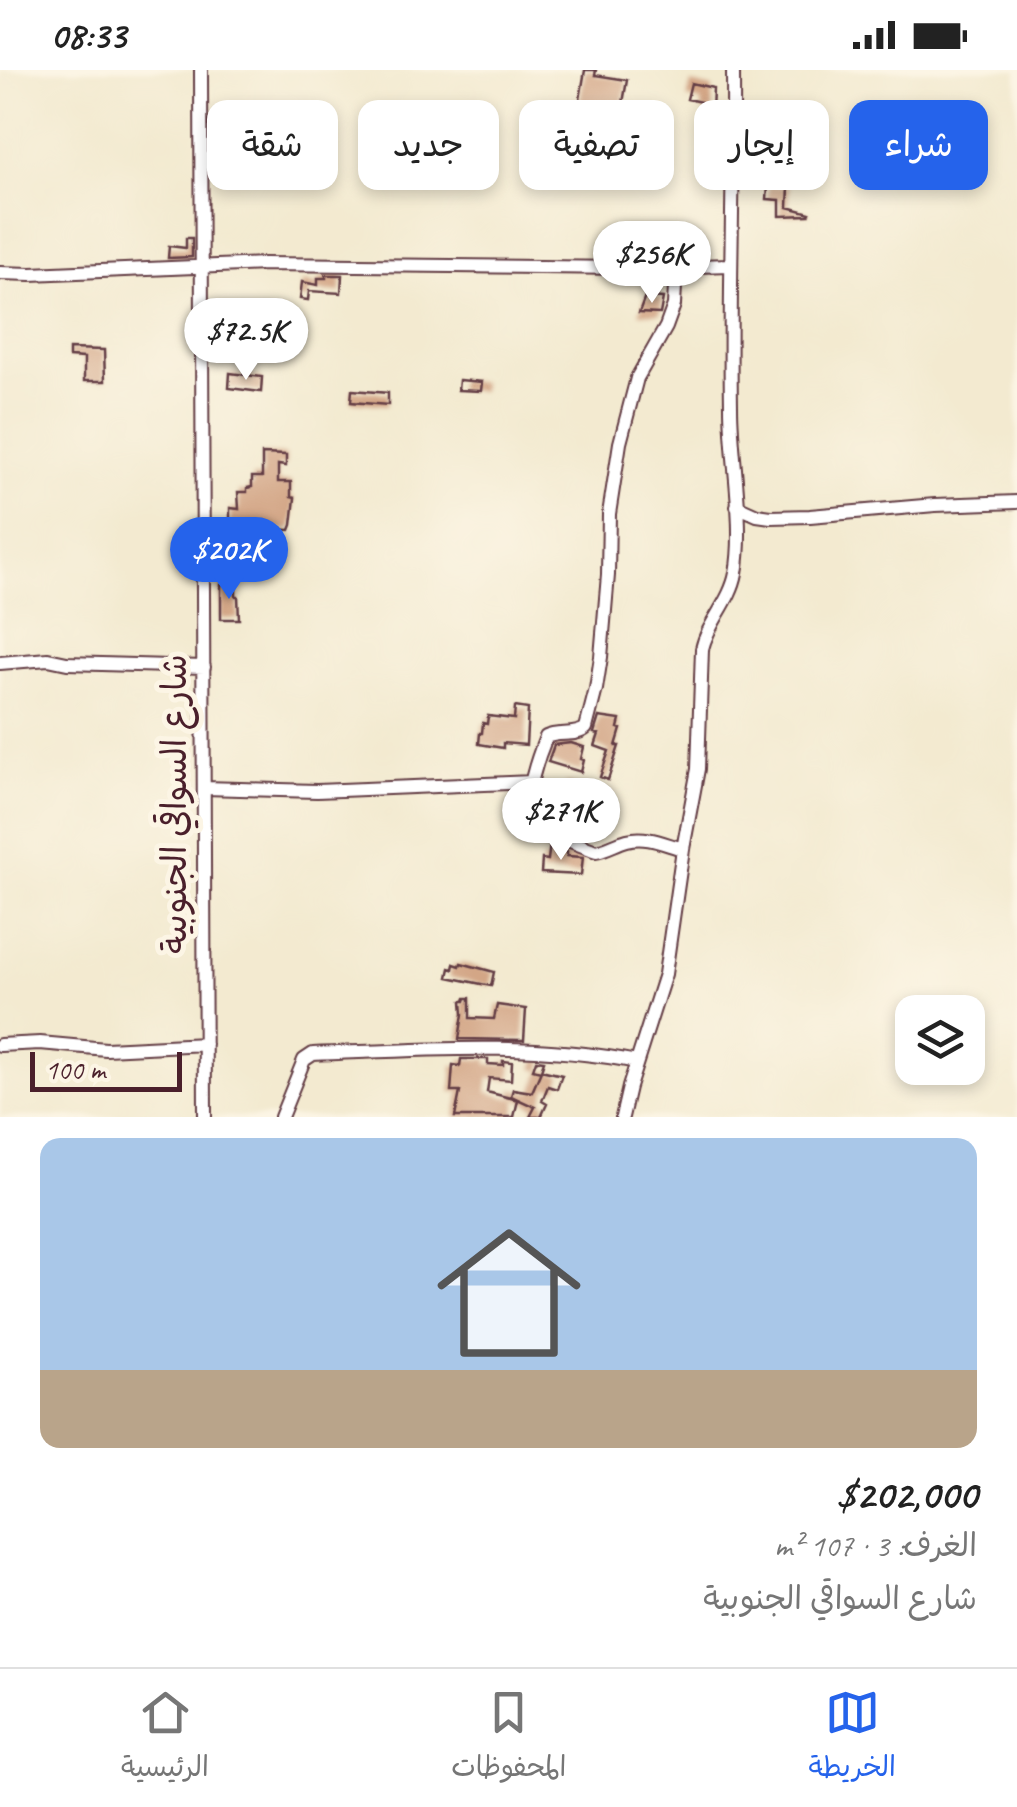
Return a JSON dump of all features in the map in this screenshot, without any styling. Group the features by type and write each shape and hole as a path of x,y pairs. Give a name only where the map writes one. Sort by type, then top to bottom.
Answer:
{"street":[{"name":"شارع السواقي الجنوبية","path":"201,70 204,1117"},
{"path":"622,1117 665,974 698,769 702,649 735,580 738,561 731,432 733,70"},
{"path":"0,273 279,264 731,265"},
{"path":"676,267 671,314 640,368 620,443 609,514 601,657 586,728 546,737 529,805 533,820 596,852 640,838 683,850"},
{"path":"737,506 771,517 1017,502"},
{"path":"0,663 48,659 100,665 204,667"},
{"path":"204,788 317,791 532,782"},
{"path":"0,1045 40,1043 106,1048 204,1044"},
{"path":"281,1117 304,1060 313,1054 530,1049 637,1062"}],"building":[{"path":"585,70 627,80 624,100 580,100"},
{"path":"691,83 713,88 712,100 687,99"},
{"path":"768,190 789,190 788,207 810,213 780,216 780,200 767,199"},
{"path":"186,238 192,238 192,257 168,258 169,246 186,248"},
{"path":"342,275 341,293 309,291 308,300 300,299 302,282 318,285 318,278"},
{"path":"645,297 663,298 660,314 639,313"},
{"path":"69,349 104,350 105,381 84,381 84,358 69,357"},
{"path":"230,373 262,377 261,392 229,388"},
{"path":"459,380 482,382 481,391 458,390"},
{"path":"352,390 388,393 388,405 351,402"},
{"path":"262,454 286,455 286,466 278,465 278,482 291,482 291,497 295,498 292,525 290,530 273,529 272,552 245,552 246,524 230,524 230,508 239,509 238,492 247,492 252,487 252,477 262,477"},
{"path":"221,584 236,584 239,619 221,619"},
{"path":"515,707 528,709 526,745 503,743 503,748 479,744 488,716 514,719"},
{"path":"599,717 620,720 619,746 608,780 600,777 609,751 595,746"},
{"path":"571,743 584,747 581,772 548,762 554,745"},
{"path":"567,783 580,787 577,800 566,797 561,811 540,804 544,791 563,796"},
{"path":"562,813 577,817 577,833 559,825"},
{"path":"550,843 567,851 567,856 583,857 581,875 541,873 542,859 548,860"},
{"path":"461,963 494,972 491,986 448,977 450,968"},
{"path":"470,998 470,1018 494,1019 497,1005 526,1009 524,1040 459,1039 462,1001"},
{"path":"461,1059 488,1059 488,1064 503,1065 503,1061 512,1062 511,1080 489,1078 487,1092 518,1100 514,1117 455,1117 460,1092 451,1092 453,1065 460,1066"},
{"path":"536,1060 544,1061 541,1070 562,1075 557,1089 548,1086 541,1117 530,1117 535,1107 511,1096 513,1089 532,1092 541,1071 533,1069"}]}
